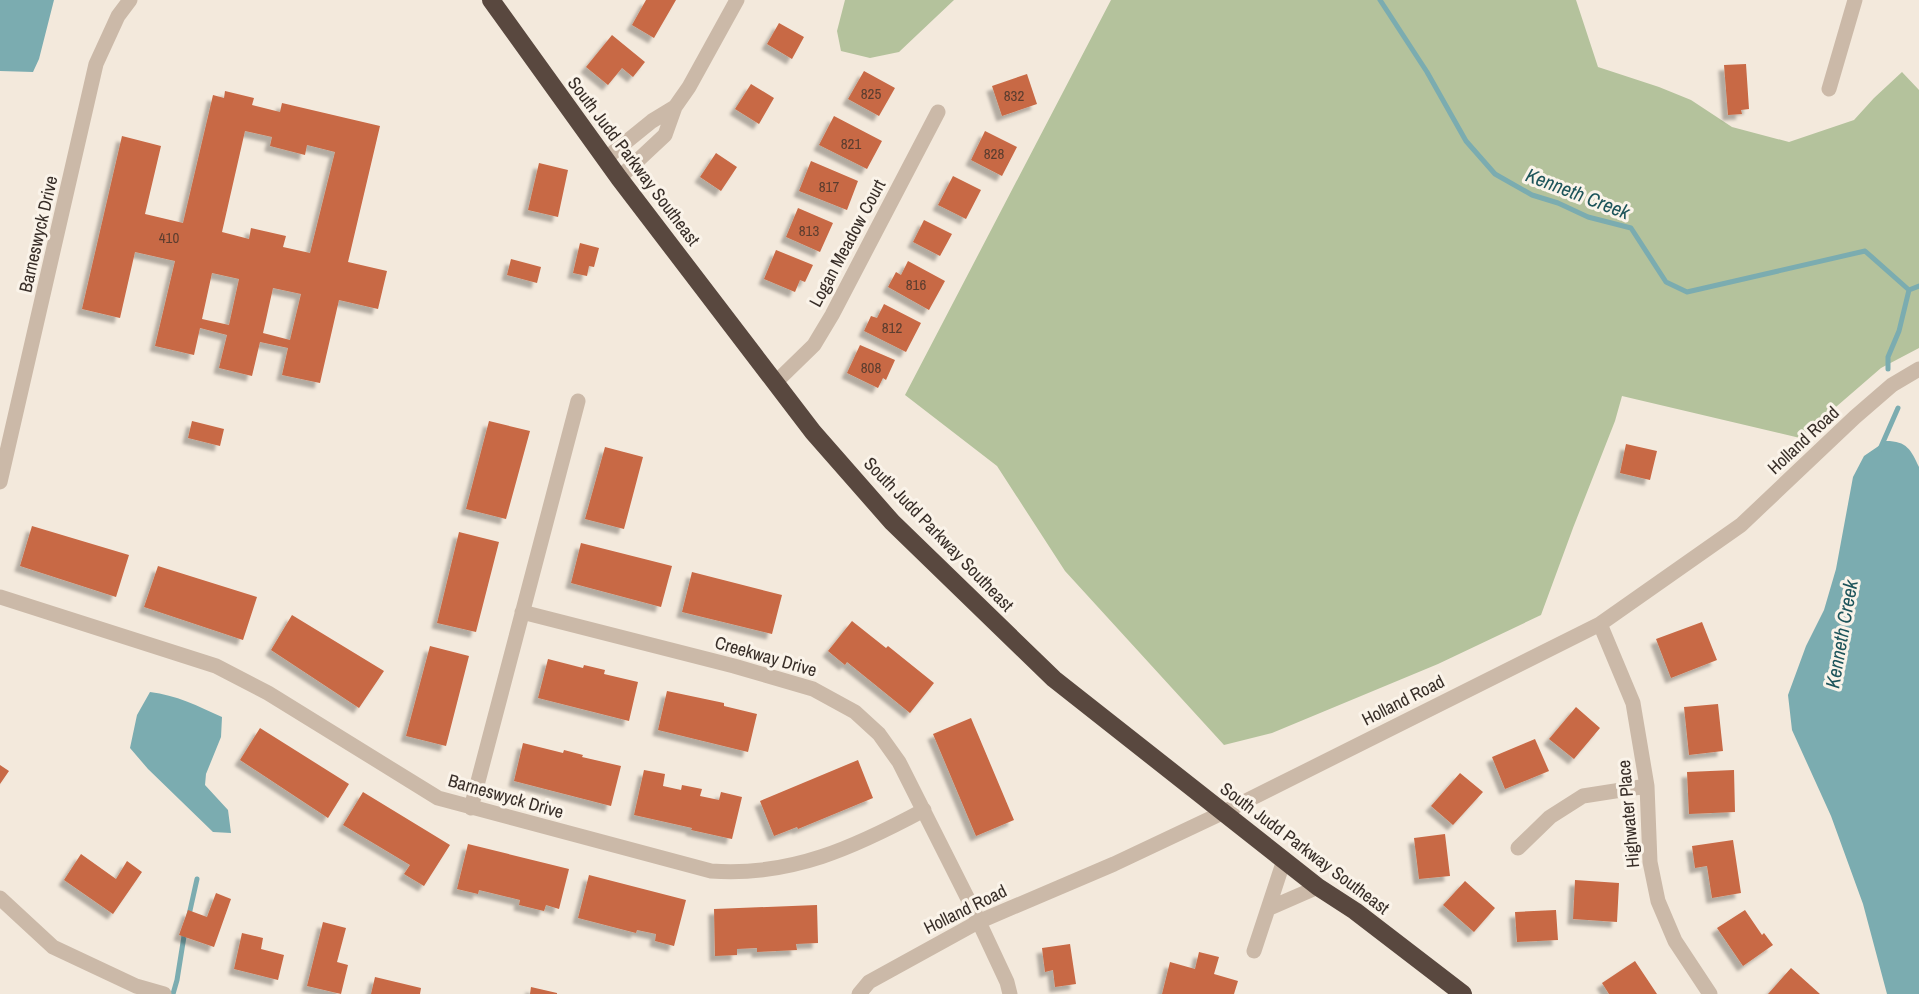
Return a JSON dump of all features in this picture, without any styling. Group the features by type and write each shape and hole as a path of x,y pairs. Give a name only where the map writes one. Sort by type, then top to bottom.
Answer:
{"highway":[{"name":"South Judd Parkway Southeast","path":"491,0 619,178 813,432 892,522 1054,680 1318,887 1355,911 1463,994"}],"street":[{"name":"Barneswyck Drive","path":"0,482 96,64 118,15 130,0"},
{"path":"619,178 665,135 675,107 689,87 737,0"},
{"path":"1829,89 1855,0"},
{"path":"605,159 652,121 675,107"},
{"name":"Logan Meadow Court","path":"776,382 814,345 938,112"},
{"name":"Holland Road","path":"859,994 869,982 978,922 1114,864 1222,813 1600,624 1741,525 1855,417 1892,385 1919,369"},
{"path":"471,808 578,401"},
{"name":"Barneswyck Drive","path":"0,597 216,666 268,693 438,798 711,871 741,873 794,866 846,849 924,810"},
{"name":"Creekway Drive","path":"522,612 734,666 813,689 855,712 879,734 898,762 924,810 1007,982 1010,994"},
{"name":"Highwater Place","path":"1600,624 1633,703 1647,786 1650,862 1658,901 1675,941 1710,994"},
{"path":"1518,848 1550,817 1583,796 1647,786"},
{"path":"1254,951 1284,860"},
{"path":"1269,908 1318,887"},
{"path":"0,898 53,947 136,986 164,994"}],"green space":[{"path":"845,0 954,0 899,52 870,58 841,51 837,31"},
{"path":"1111,0 1576,0 1598,67 1691,100 1732,127 1789,142 1854,120 1902,72 1919,90 1919,348 1881,368 1800,438 1622,396 1615,421 1541,615 1438,664 1272,733 1224,745 1065,571 997,466 905,395"}],"water":[{"path":"0,0 54,0 39,59 33,72 0,71"},
{"path":"1886,441 1904,445 1919,467 1919,994 1887,994 1863,904 1831,816 1792,730 1788,695 1806,646 1824,610 1836,569 1853,477 1864,456"},
{"path":"150,692 178,698 222,717 221,737 206,774 205,785 228,810 231,833 213,832 148,769 130,748 137,715"}],"building":[{"path":"646,0 676,0 654,38 632,25"},
{"path":"779,23 804,37 792,59 767,44"},
{"path":"612,35 645,62 633,77 622,68 608,85 586,67"},
{"path":"1746,64 1749,109 1741,110 1742,114 1728,115 1724,65"},
{"path":"864,71 895,88 879,116 848,99"},
{"path":"1027,74 1037,104 1002,116 992,86"},
{"path":"751,84 774,98 759,124 735,109"},
{"path":"225,91 254,98 252,105 280,112 282,103 380,126 348,262 387,271 378,309 339,300 320,383 282,375 288,348 260,342 252,376 219,368 227,335 200,328 194,355 155,346 175,261 135,252 120,318 82,309 122,136 161,146 145,214 183,223 213,95 224,98","holes":["245,131 272,137 270,146 305,155 307,145 335,152 310,253 283,247 286,236 251,228 249,239 222,232","212,273 239,279 229,325 202,319","273,288 301,294 290,340 263,333"]},
{"path":"834,116 882,141 867,169 819,145"},
{"path":"985,131 1017,147 1002,176 971,160"},
{"path":"716,153 737,167 721,191 700,177"},
{"path":"811,161 858,181 847,210 799,191"},
{"path":"539,163 568,170 558,217 528,210"},
{"path":"953,176 981,190 966,219 938,205"},
{"path":"798,208 833,223 820,252 786,237"},
{"path":"924,220 952,234 940,256 913,242"},
{"path":"580,243 599,248 594,267 589,266 587,276 573,273"},
{"path":"776,250 813,265 805,282 800,280 795,292 764,279"},
{"path":"511,259 541,267 537,283 507,275"},
{"path":"908,261 945,281 929,310 888,287 896,272 901,275"},
{"path":"884,304 921,323 906,352 864,331 871,316 877,318"},
{"path":"860,345 895,360 886,380 883,378 878,388 847,373"},
{"path":"192,421 224,429 220,446 188,438"},
{"path":"489,421 530,431 506,519 466,509"},
{"path":"1626,444 1657,451 1650,480 1620,473"},
{"path":"605,447 643,457 624,529 585,519"},
{"path":"32,526 129,555 116,597 20,566"},
{"path":"459,532 499,542 476,632 437,623"},
{"path":"581,543 672,566 661,607 571,583"},
{"path":"158,566 257,597 243,640 144,607"},
{"path":"692,572 782,595 772,634 682,612"},
{"path":"292,615 384,671 359,708 271,650"},
{"path":"852,621 934,683 910,713 847,662 845,665 828,651"},
{"path":"1702,622 1717,660 1671,678 1656,639"},
{"path":"430,646 469,656 446,746 406,736"},
{"path":"548,659 583,668 584,665 605,670 604,674 638,682 629,721 538,698"},
{"path":"667,691 724,703 724,706 757,714 748,752 658,730"},
{"path":"1718,704 1723,751 1689,755 1684,707"},
{"path":"1576,707 1600,728 1574,759 1549,739"},
{"path":"971,718 1014,820 976,836 933,734"},
{"path":"260,728 349,784 328,818 240,760"},
{"path":"1535,739 1549,771 1505,789 1492,757"},
{"path":"523,743 563,753 564,750 583,755 582,757 621,766 611,806 514,781"},
{"path":"858,760 873,798 798,829 797,827 774,836 760,801"},
{"path":"0,765 9,771 0,784"},
{"path":"644,770 665,774 663,786 681,790 682,785 702,789 700,796 719,800 721,792 742,797 732,839 634,815"},
{"path":"1734,770 1735,812 1689,814 1687,772"},
{"path":"1460,773 1483,792 1453,825 1431,806"},
{"path":"363,792 450,845 424,886 404,874 410,865 343,825"},
{"path":"1445,834 1450,876 1419,879 1414,838"},
{"path":"1733,840 1741,893 1712,898 1707,866 1695,868 1692,846"},
{"path":"468,844 569,869 559,909 546,905 544,911 519,905 520,900 479,890 478,894 457,889"},
{"path":"81,854 116,879 127,861 142,872 113,914 64,880"},
{"path":"589,875 686,900 674,946 655,941 656,934 637,930 636,933 578,918"},
{"path":"1575,880 1619,883 1617,922 1573,919"},
{"path":"1465,881 1495,908 1474,932 1443,905"},
{"path":"216,893 231,899 214,947 179,935 188,910 207,917"},
{"path":"817,905 818,943 796,944 797,950 757,952 757,948 737,949 737,955 715,956 714,909"},
{"path":"1556,910 1558,940 1517,942 1515,912"},
{"path":"1745,910 1762,935 1764,933 1773,945 1743,966 1717,928"},
{"path":"323,922 346,928 337,962 348,965 341,994 307,986"},
{"path":"242,933 263,938 261,949 284,955 278,980 234,969"},
{"path":"1070,944 1076,984 1055,987 1053,970 1045,972 1042,948"},
{"path":"1199,952 1219,957 1214,974 1238,981 1234,994 1162,994 1170,962 1195,969"},
{"path":"1635,961 1657,994 1609,994 1602,983"},
{"path":"1791,968 1820,994 1768,994"},
{"path":"375,977 421,988 420,994 371,994"},
{"path":"531,987 557,993 557,994 530,994"}],"waterway":[{"name":"Kenneth Creek","path":"1380,0 1427,72 1466,141 1495,174 1532,195 1558,203 1588,217 1631,228 1666,282 1687,292 1865,251 1909,290 1899,331 1888,357 1888,369"},
{"path":"1909,290 1919,286"},
{"name":"Kenneth Creek","path":"1880,449 1898,408"},
{"path":"189,915 197,879"},
{"path":"173,994 185,930"}]}
